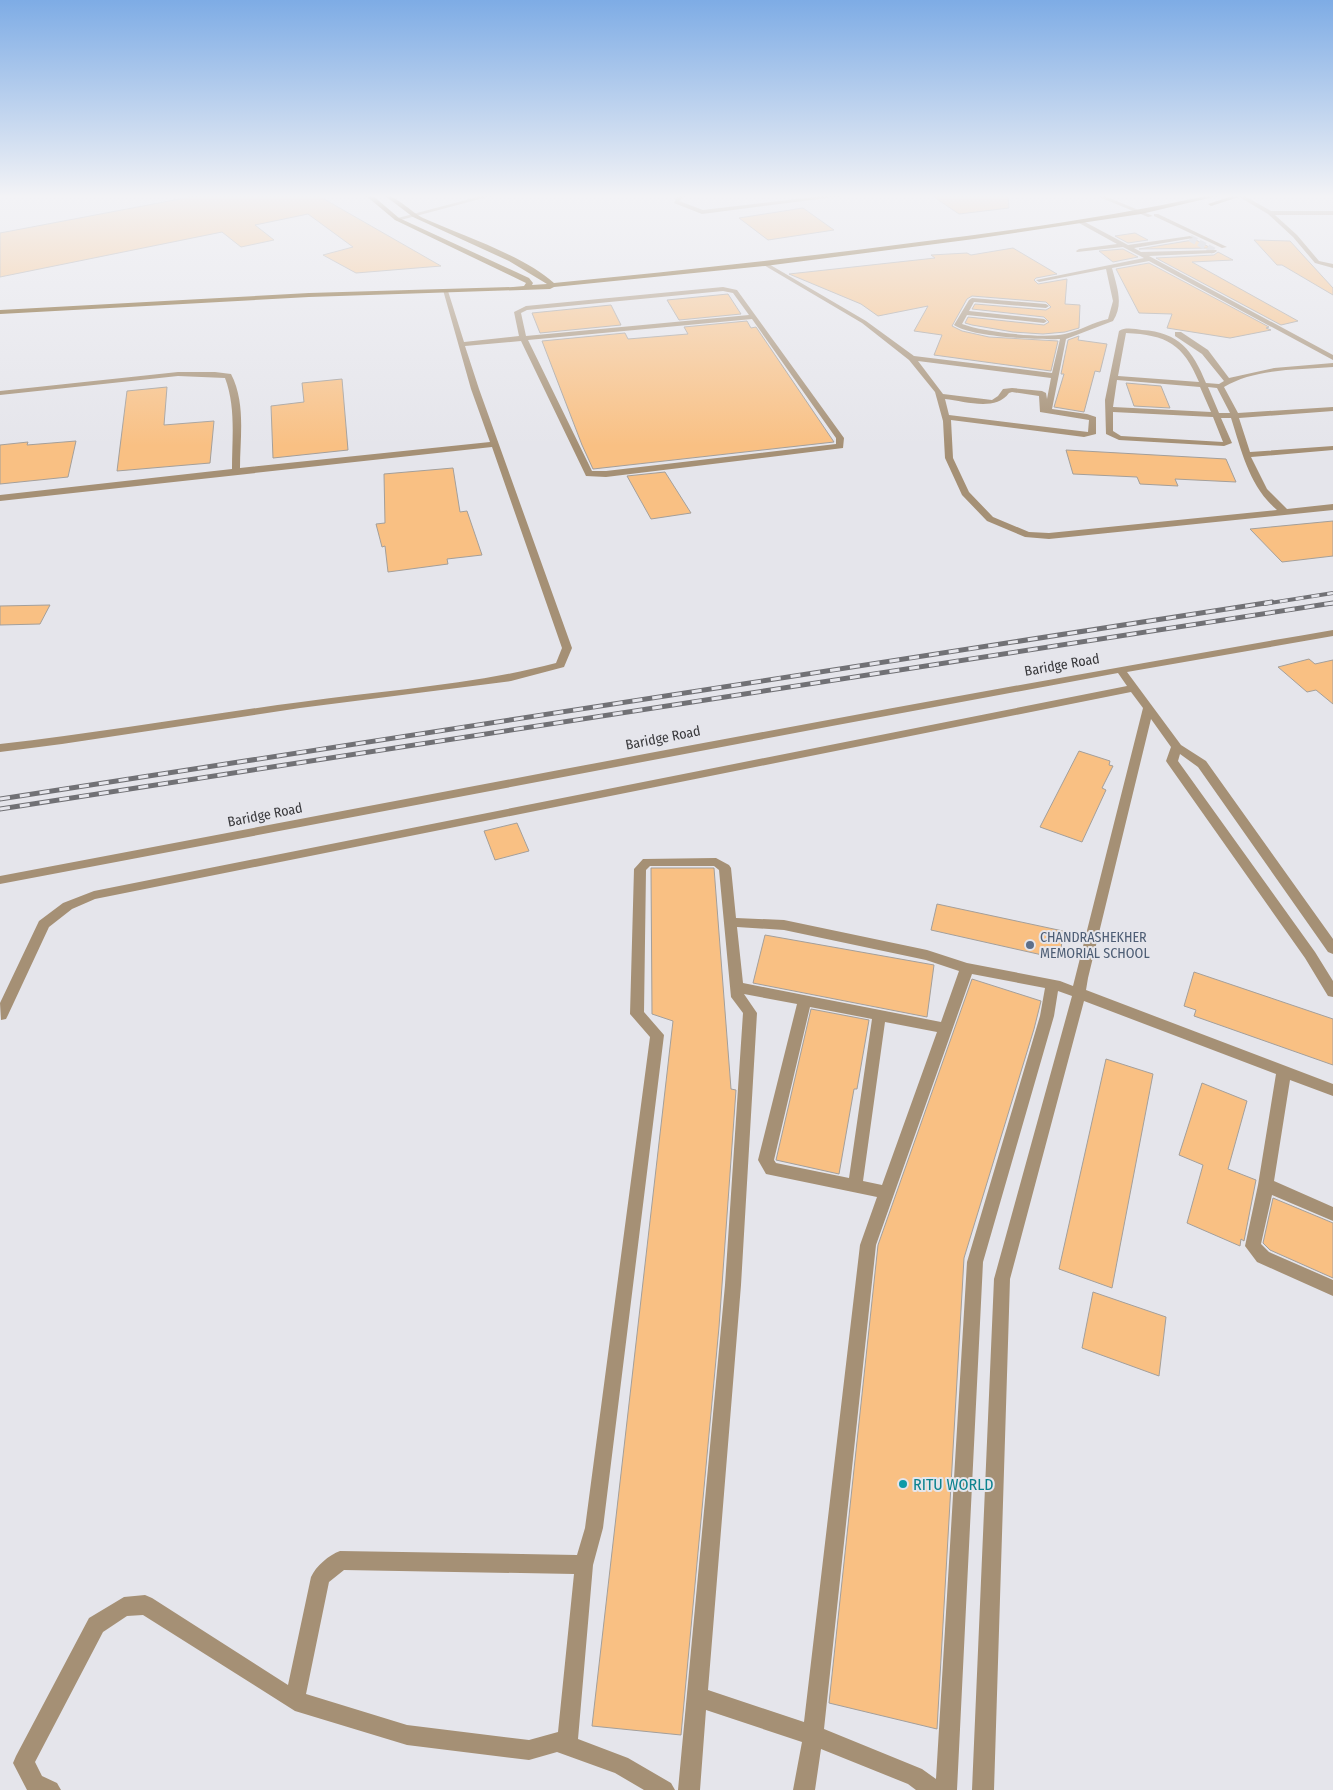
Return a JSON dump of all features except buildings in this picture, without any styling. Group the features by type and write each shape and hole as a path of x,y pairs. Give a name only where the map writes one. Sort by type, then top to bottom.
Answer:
{"main road":[{"path":"525,287 530,283 526,279"},
{"path":"546,279 552,285"},
{"path":"317,303 618,279"},
{"path":"0,312 200,300 532,293 544,290 669,279"},
{"path":"525,287 544,290 552,285"},
{"path":"10,320 168,309 297,304"}],"street":[{"path":"789,279 864,322 912,358 940,396 946,417 949,458 965,493 990,519 1028,535 1049,536 1333,507"},
{"path":"1039,280 1047,279"},
{"path":"1046,306 975,299 972,300 958,325 961,327 1046,337 1072,335 1101,321 1111,320 1118,303 1112,279"},
{"path":"1186,279 1333,358"},
{"path":"723,289 735,291 752,316 840,438 840,446 606,474 589,474 523,338 517,312 519,310 723,289"},
{"path":"0,748 62,741 300,705 512,678 560,665 567,648 495,444 445,294"},
{"path":"965,313 1044,321"},
{"path":"461,344 752,316"},
{"path":"1124,331 1165,335 1174,340 1194,360 1205,385 1228,443 1119,438 1108,432 1108,409 1122,333 1124,331"},
{"path":"1178,334 1205,352 1224,383 1246,455 1262,490 1274,504 1286,512"},
{"path":"1048,410 1063,340"},
{"path":"912,358 1055,376"},
{"path":"1114,378 1205,385 1224,383 1252,374 1333,365"},
{"path":"0,393 178,374 228,376 232,384 236,414 236,471"},
{"path":"940,396 992,402 1001,398 1006,391 1039,393 1043,395 1044,399 1043,410 1093,419 1092,434 1084,435 946,417"},
{"path":"1108,409 1235,416 1333,409"},
{"path":"0,498 495,444"},
{"path":"1246,455 1333,448"},
{"name":"Baridge Road","path":"0,880 737,739 1120,669 1333,633"},
{"path":"1120,669 1177,747 1202,764 1333,949"},
{"path":"1,1015 44,924 54,913 72,902 94,895 1133,688"},
{"path":"983,1790 1002,1279 1079,995 1081,978 1148,708"},
{"path":"1177,747 1172,761 1310,955 1333,992"},
{"path":"567,1746 584,1566 594,1528 657,1035 637,1014 640,868 647,862 716,862 725,868 738,997 746,1004 750,1013 732,1294 689,1790"},
{"path":"730,922 784,925 927,955 967,968 1052,985 1333,1090"},
{"path":"804,1790 812,1735 868,1245 967,968"},
{"path":"946,1790 975,1262 1047,1016 1052,985"},
{"path":"737,987 945,1028"},
{"path":"805,1001 766,1160 771,1169 886,1192"},
{"path":"855,1186 879,1015"},
{"path":"1284,1072 1266,1185 1253,1246 1263,1257 1333,1288"},
{"path":"1266,1185 1333,1214"},
{"path":"295,1701 321,1577 340,1560 584,1566"},
{"path":"50,1790 35,1782 23,1763 96,1625 124,1607 145,1605 295,1701 407,1735 529,1750 558,1742 621,1765 641,1783 664,1790"},
{"path":"697,1697 812,1735 915,1776 934,1790"}],"railway":[{"path":"1264,604 1333,593"},
{"path":"0,799 1272,602"},
{"path":"0,809 1333,603 1329,604"}],"place":[{"name":"CHANDRASHEKHER MEMORIAL SCHOOL","path":"1030,945"},
{"name":"RITU WORLD","path":"903,1484"}]}
